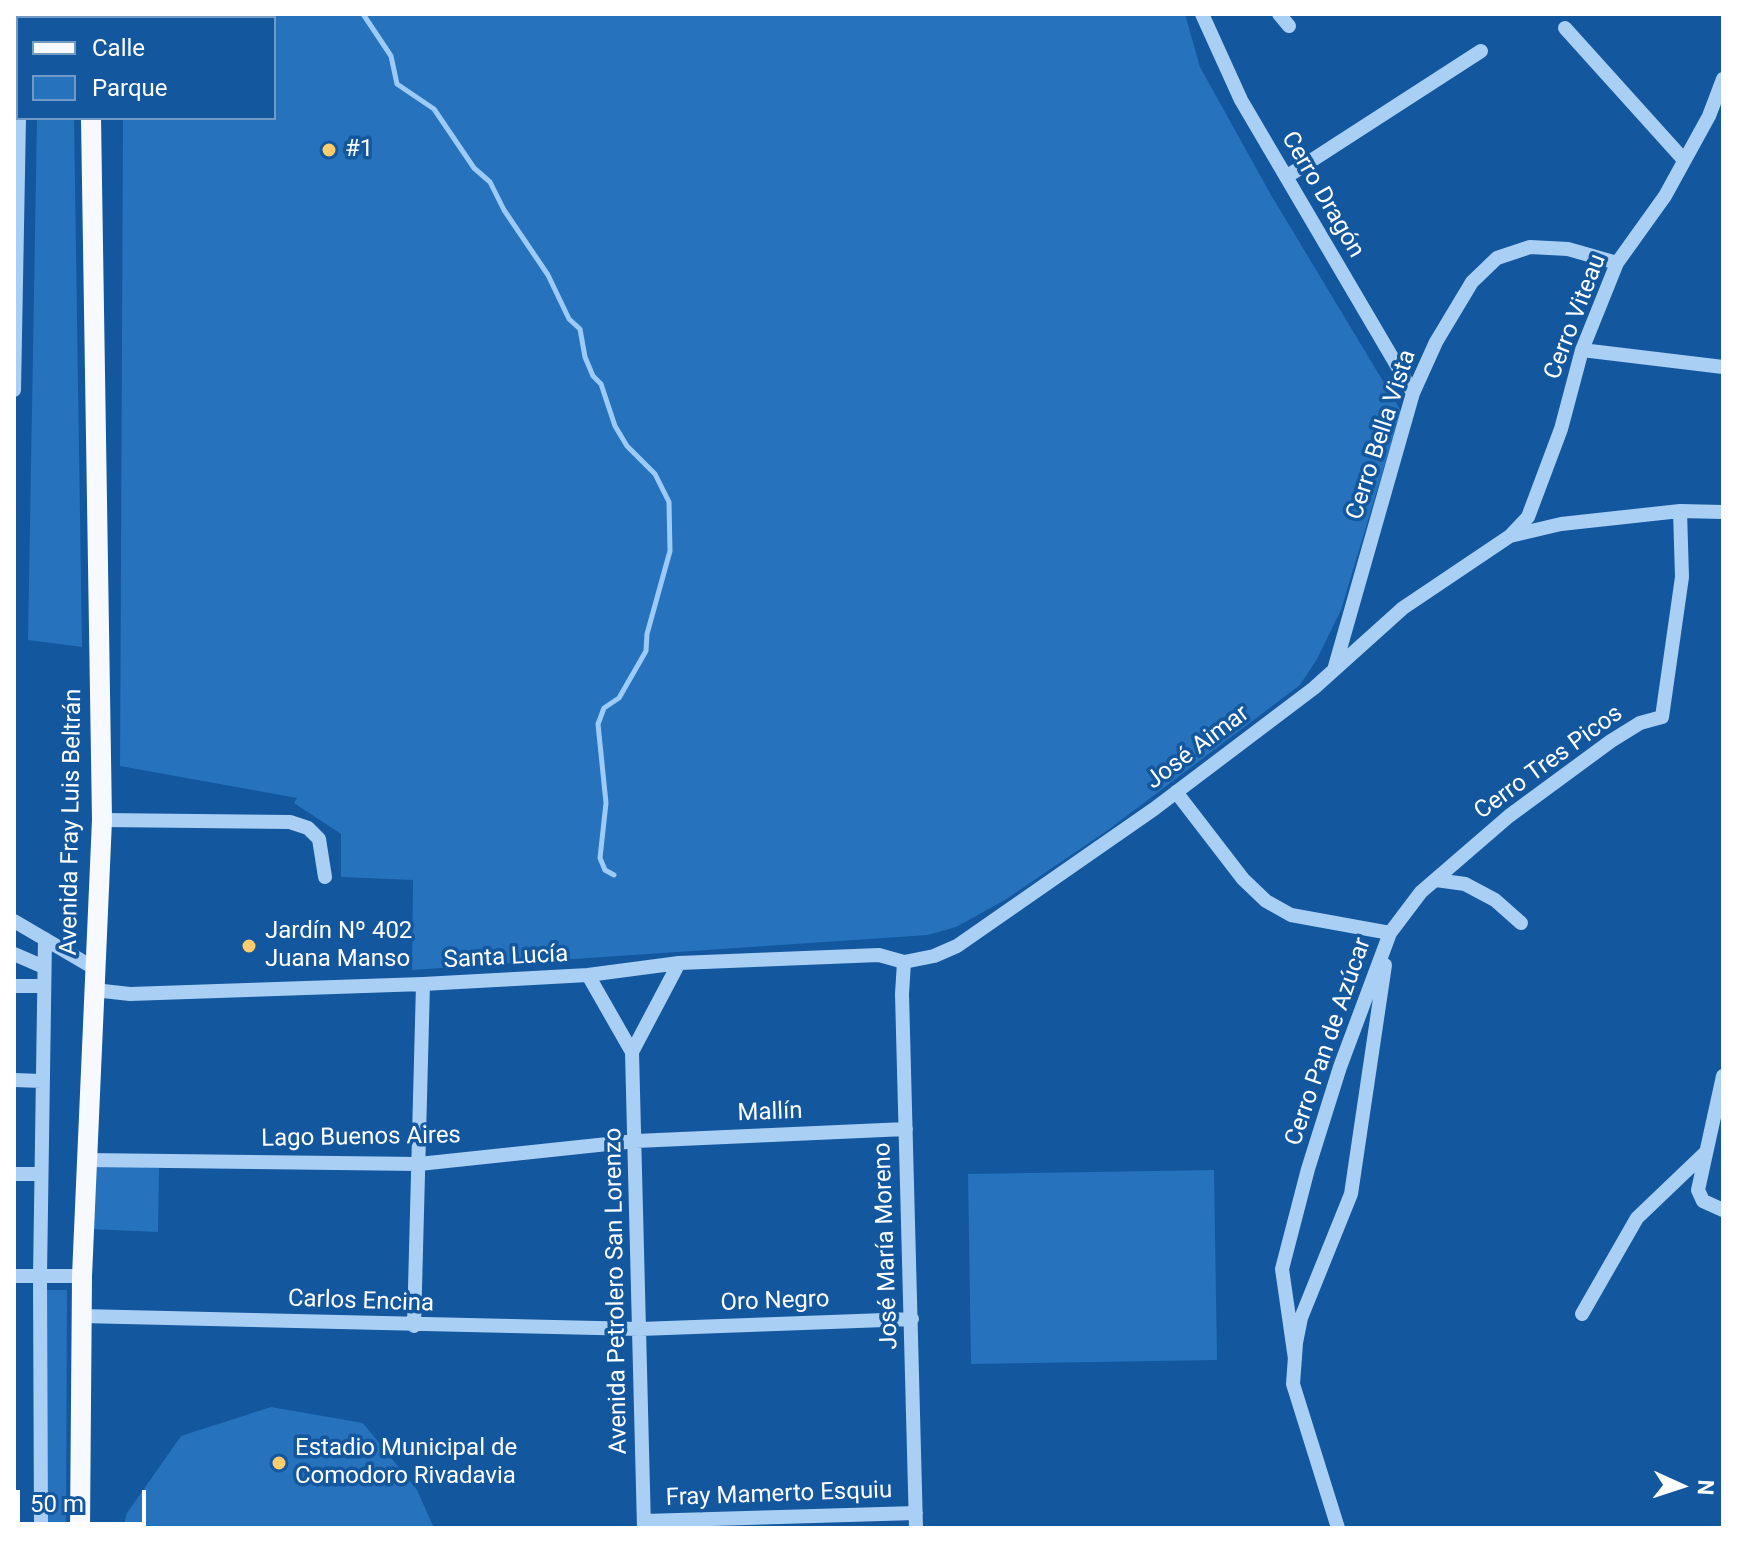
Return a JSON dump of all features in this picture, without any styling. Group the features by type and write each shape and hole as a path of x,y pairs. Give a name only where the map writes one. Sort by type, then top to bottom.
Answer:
{"main road":[{"name":"Avenida Fray Luis Beltrán","path":"80,1528 82,1276 102,820 91,120"}],"street":[{"name":"Cerro Dragón","path":"1202,14 1241,100 1413,393"},
{"path":"1565,28 1684,160"},
{"path":"1286,177 1481,51"},
{"name":"Cerro Viteau","path":"1510,536 1528,517 1561,429 1582,350 1617,263 1665,196 1709,116 1723,79"},
{"path":"14,390 19,120"},
{"name":"Cerro Bella Vista","path":"1334,670 1413,393 1436,342 1472,282 1497,258 1530,247 1568,249 1617,263"},
{"path":"1582,350 1723,367"},
{"name":"José Aimar","path":"679,963 879,955 904,962 934,956 957,946 1176,792 1334,670 1403,608 1510,536 1561,524 1680,511 1723,512"},
{"name":"Cerro Tres Picos","path":"1390,933 1421,892 1509,816 1611,741 1640,723 1662,717 1682,577 1680,511"},
{"path":"1176,792 1243,879 1266,901 1291,915 1390,933"},
{"path":"102,820 290,822 308,828 319,839 325,877"},
{"path":"1436,880 1465,884 1495,900 1521,923"},
{"path":"14,921 94,968"},
{"name":"Cerro Pan de Azúcar","path":"1295,1359 1282,1269 1340,1067 1390,933"},
{"name":"Cerro Pan de Azúcar","path":"1338,1528 1293,1384 1295,1359 1301,1318 1351,1194 1390,933"},
{"path":"41,1528 40,1276 45,939"},
{"path":"14,954 44,967"},
{"name":"José María Moreno","path":"904,962 916,1521"},
{"path":"632,1052 679,963"},
{"name":"Santa Lucía","path":"94,990 130,994 423,984 588,975 679,963"},
{"name":"Avenida Petrolero San Lorenzo","path":"588,975 632,1052 644,1525"},
{"path":"414,1326 423,984"},
{"path":"14,986 43,986"},
{"path":"1723,1076 1698,1190 1703,1201 1723,1210"},
{"path":"14,1080 42,1081"},
{"name":"Mallín","path":"636,1141 906,1129"},
{"name":"Lago Buenos Aires","path":"87,1160 419,1164 636,1141"},
{"path":"1582,1314 1637,1218 1705,1153"},
{"path":"14,1174 41,1174"},
{"path":"14,1276 82,1276"},
{"name":"Carlos Encina","path":"81,1316 640,1329"},
{"name":"Oro Negro","path":"640,1329 912,1319"},
{"name":"Fray Mamerto Esquiu","path":"644,1525 916,1521"}],"green space":[{"path":"1185,14 1200,67 1271,195 1401,411 1341,610 1317,659 1300,685 1108,830 1005,900 956,927 928,935 412,970 413,880 341,877 341,834 294,803 297,798 120,766 123,120 276,120 276,16 125,16"},
{"path":"37,120 74,120 82,647 28,640"},
{"path":"92,1164 159,1168 158,1232 89,1229"},
{"path":"1214,1170 1217,1360 971,1364 968,1174"},
{"path":"46,1290 67,1290 66,1528 47,1528"},
{"name":"Estadio Municipal de Comodoro Rivadavia","path":"271,1407 363,1423 417,1490 434,1528 123,1528 127,1513 181,1436"}],"waterway":[{"path":"363,14 391,56 397,84 434,109 474,168 490,182 504,210 548,275 569,319 580,329 585,357 593,376 601,384 615,426 627,446 655,474 669,502 670,551 647,634 646,651 619,698 604,708 598,724 606,803 600,858 605,870 614,875"}],"place":[{"name":"#1","path":"329,150"},
{"name":"Jardín Nº 402 Juana Manso","path":"249,946"},
{"name":"Estadio Municipal de Comodoro Rivadavia","path":"279,1463"}]}
